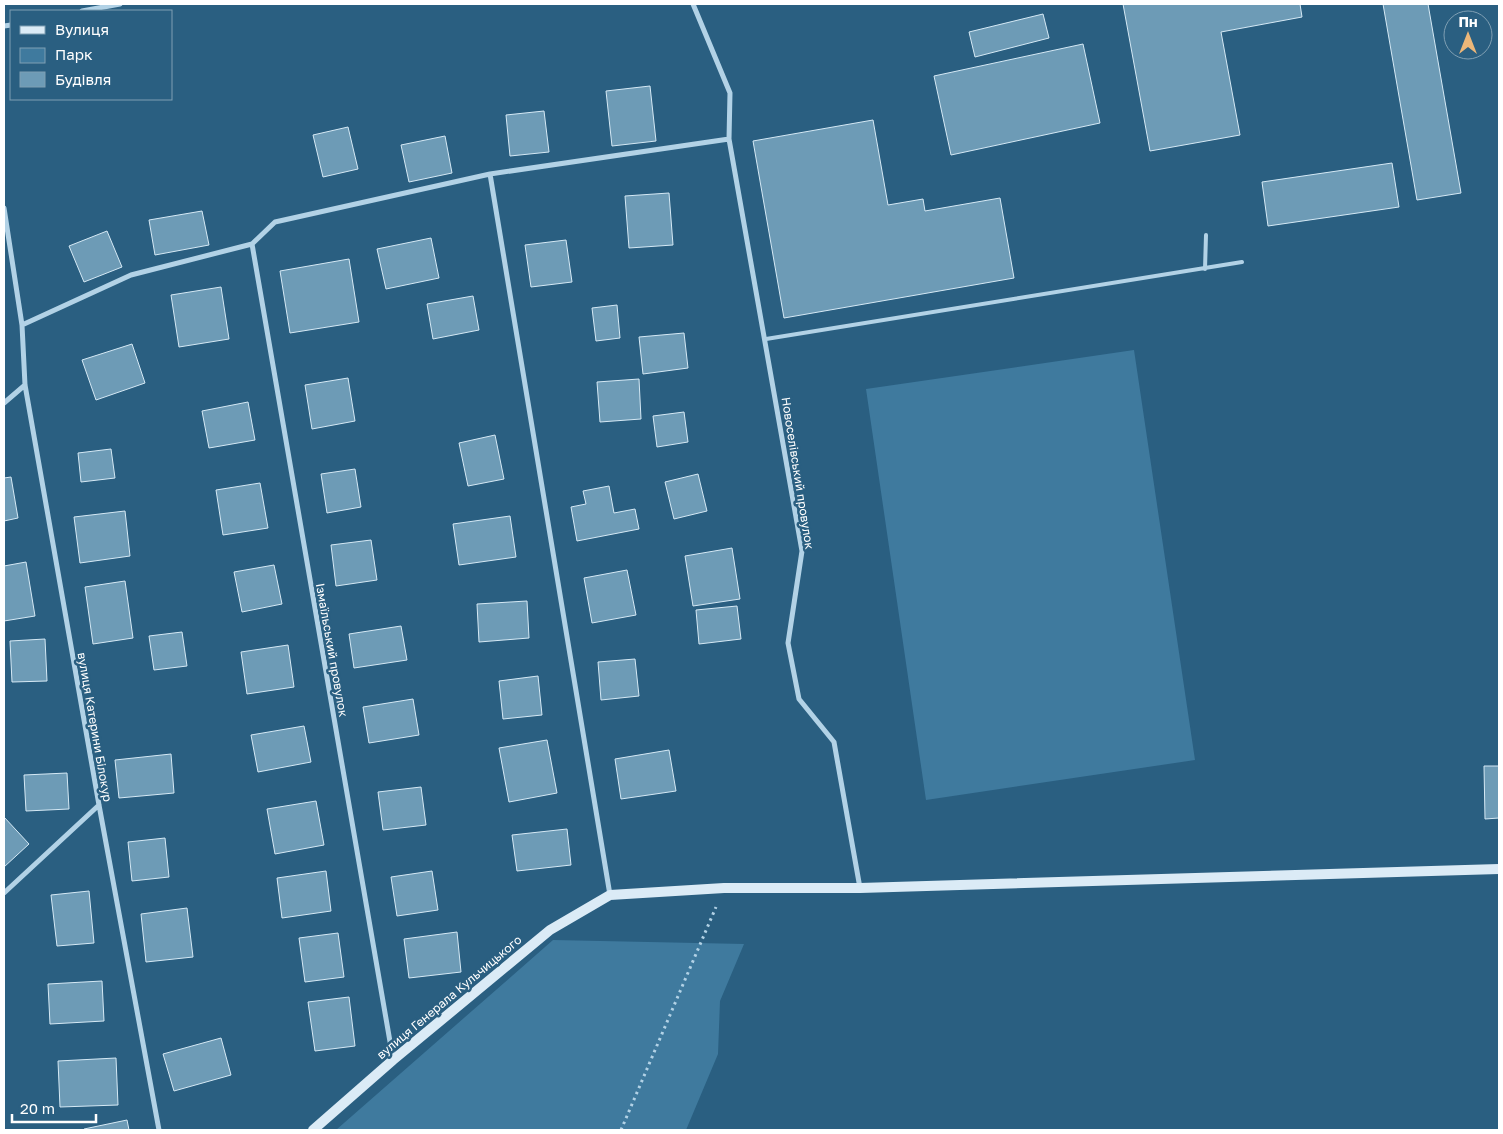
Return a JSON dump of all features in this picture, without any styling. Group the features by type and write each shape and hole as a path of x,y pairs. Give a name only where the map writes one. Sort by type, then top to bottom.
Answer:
{"street":[{"path":"87,10 120,4"},
{"name":"Новоселівський провулок","path":"693,4 730,93 729,138 802,551 788,643 799,699 834,742 860,888"},
{"path":"22,325 131,275 252,244 275,222 490,174 729,138"},
{"path":"490,174 610,896 724,888 860,888 1499,869"},
{"name":"вулиця Катерини Білокур","path":"4,208 22,325 25,385 99,805 159,1130"},
{"name":"Ізмаїльський провулок","path":"252,244 393,1060"},
{"path":"4,403 25,385"},
{"path":"4,893 99,805"},
{"name":"вулиця Генерала Кульчицького","path":"314,1130 393,1060 550,930 610,896"}],"lane":[{"path":"1205,269 1206,235"},
{"path":"766,339 1242,262"}],"path":[{"path":"621,1130 724,888"}],"green space":[{"path":"1134,350 1195,760 926,800 866,389"},
{"path":"553,940 744,944 720,1001 718,1054 686,1130 336,1130"}],"building":[{"path":"1123,4 1300,4 1302,17 1221,32 1240,135 1150,151"},
{"path":"1383,4 1428,4 1461,193 1417,200"},
{"path":"1043,14 1049,38 975,57 969,32"},
{"path":"1083,44 1100,123 951,155 934,76"},
{"path":"650,86 656,141 612,146 606,91"},
{"path":"544,111 549,152 510,156 506,115"},
{"path":"873,120 888,205 923,199 925,211 1000,198 1014,278 784,318 753,141"},
{"path":"348,127 358,169 323,177 313,135"},
{"path":"445,136 452,173 409,182 401,145"},
{"path":"1392,163 1399,207 1268,226 1262,182"},
{"path":"669,193 673,245 629,248 625,196"},
{"path":"202,211 209,245 155,255 149,220"},
{"path":"107,231 122,267 84,282 69,246"},
{"path":"431,238 439,278 386,289 377,249"},
{"path":"566,240 572,282 531,287 525,245"},
{"path":"349,259 359,322 290,333 280,271"},
{"path":"221,287 229,339 179,347 171,295"},
{"path":"473,296 479,330 433,339 427,304"},
{"path":"617,305 620,338 596,341 592,308"},
{"path":"684,333 688,368 643,374 639,337"},
{"path":"132,344 145,383 96,400 82,360"},
{"path":"348,378 355,421 312,429 305,385"},
{"path":"639,379 641,419 600,422 597,382"},
{"path":"248,402 255,440 209,448 202,411"},
{"path":"684,412 688,442 657,447 653,416"},
{"path":"495,435 504,479 468,486 459,443"},
{"path":"111,449 115,478 81,482 78,453"},
{"path":"355,469 361,507 327,513 321,474"},
{"path":"698,474 707,511 674,519 665,482"},
{"path":"11,477 18,518 4,521 4,478"},
{"path":"260,483 268,528 223,535 216,490"},
{"path":"609,486 614,513 635,509 639,529 577,541 571,507 586,504 583,491"},
{"path":"125,511 130,556 80,563 74,517"},
{"path":"510,516 516,557 459,565 453,524"},
{"path":"371,540 377,580 336,586 331,545"},
{"path":"732,548 740,599 693,606 685,556"},
{"path":"26,562 35,616 4,621 4,566"},
{"path":"274,565 282,604 242,612 234,572"},
{"path":"627,570 636,615 592,623 584,578"},
{"path":"125,581 133,638 93,644 85,587"},
{"path":"527,601 529,638 479,642 477,604"},
{"path":"737,606 741,639 699,644 696,610"},
{"path":"401,626 407,660 354,668 349,634"},
{"path":"182,632 187,666 154,670 149,636"},
{"path":"45,639 47,681 12,682 10,641"},
{"path":"288,645 294,687 247,694 241,652"},
{"path":"635,659 639,696 601,700 598,662"},
{"path":"538,676 542,715 503,719 499,681"},
{"path":"413,699 419,735 369,743 363,707"},
{"path":"304,726 311,762 258,772 251,735"},
{"path":"547,740 557,793 509,802 499,748"},
{"path":"669,750 676,791 621,799 615,759"},
{"path":"171,754 174,793 119,798 115,760"},
{"path":"1484,766 1499,766 1499,818 1485,819"},
{"path":"67,773 69,809 26,811 24,775"},
{"path":"421,787 426,825 383,830 378,792"},
{"path":"316,801 324,845 275,854 267,809"},
{"path":"4,817 29,844 4,867"},
{"path":"567,829 571,865 517,871 512,835"},
{"path":"165,838 169,877 132,881 128,842"},
{"path":"326,871 331,911 282,918 277,878"},
{"path":"432,871 438,910 397,916 391,877"},
{"path":"89,891 94,943 57,946 51,895"},
{"path":"187,908 193,957 146,962 141,914"},
{"path":"457,932 461,972 409,978 404,939"},
{"path":"338,933 344,977 305,982 299,938"},
{"path":"102,981 104,1021 50,1024 48,984"},
{"path":"349,997 355,1046 315,1051 308,1002"},
{"path":"221,1038 231,1075 174,1091 163,1054"},
{"path":"116,1058 118,1105 60,1107 58,1061"},
{"path":"127,1120 129,1130 84,1129"}]}
